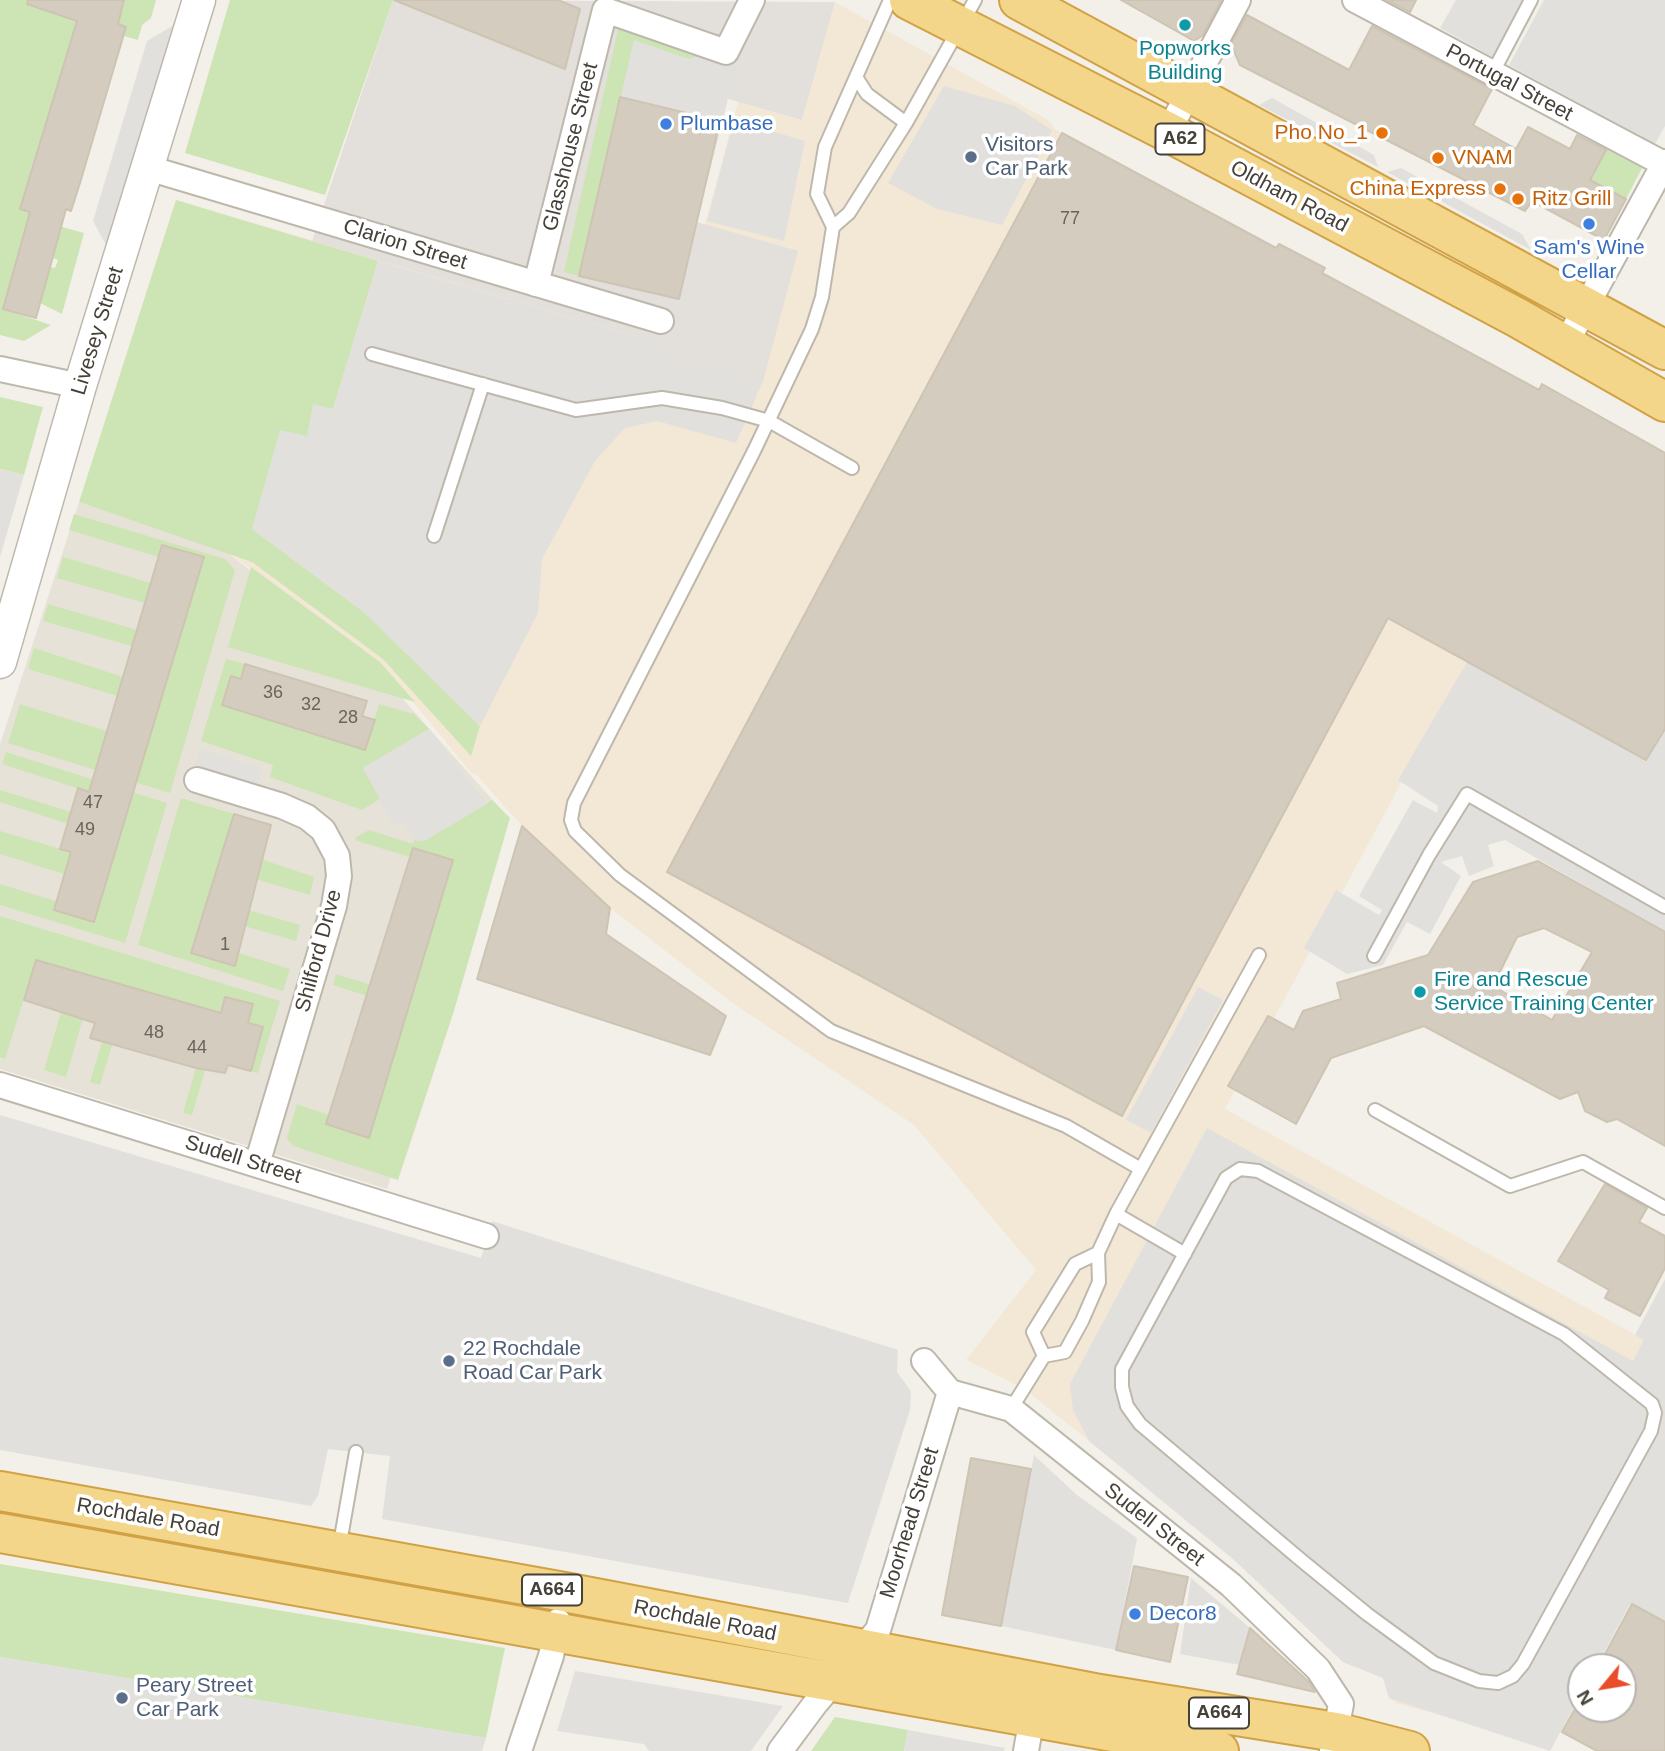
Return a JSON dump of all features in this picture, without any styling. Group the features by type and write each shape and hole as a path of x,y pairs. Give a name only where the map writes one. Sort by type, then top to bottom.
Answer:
{"highway":[{"name":"Oldham Road","path":"909,0 968,13 1168,132 1518,318 1564,347 1665,402"},
{"name":"Oldham Road","path":"1019,0 1665,350"},
{"name":"Rochdale Road","path":"0,1491 335,1572 555,1632 757,1667 1029,1734 1219,1751"},
{"name":"Rochdale Road","path":"0,1533 335,1572 564,1592 1094,1693 1334,1742 1410,1751"}],"street":[{"name":"Livesey Street","path":"0,662 80,386 199,0"},
{"name":"Glasshouse Street","path":"536,284 605,10 726,52 752,0"},
{"path":"1168,132 1238,0"},
{"name":"Portugal Street","path":"1355,0 1664,163"},
{"path":"1564,347 1664,163"},
{"name":"Clarion Street","path":"148,169 661,321"},
{"path":"0,369 80,386"},
{"name":"Shilford Drive","path":"197,780 307,817 323,830 337,856 339,876 334,906 257,1164"},
{"name":"Sudell Street","path":"0,1085 485,1236"},
{"path":"924,1361 950,1392"},
{"name":"Sudell Street","path":"950,1392 1011,1409 1231,1585 1318,1669 1341,1704 1334,1742"},
{"name":"Moorhead Street","path":"780,1751 878,1630 950,1392"},
{"path":"519,1751 551,1656 564,1592"}],"lane":[{"path":"890,0 825,147 817,194 833,227 822,297 811,330 769,421 574,803 571,820 575,831 620,875 831,1031 1066,1126 1139,1168"},
{"path":"1492,74 1531,0"},
{"path":"833,227 849,213 906,123 968,13"},
{"path":"856,77 867,94 906,123"},
{"path":"372,354 576,411 662,398 769,421 852,468"},
{"path":"434,536 483,384"},
{"path":"1374,956 1467,794 1665,907"},
{"path":"1011,1409 1044,1356 1065,1352 1082,1321 1099,1282 1098,1254 1116,1214 1259,955"},
{"path":"1375,1110 1510,1186 1583,1162 1665,1208"},
{"path":"1240,1169 1258,1171 1564,1334 1652,1404 1655,1413 1651,1431 1523,1664 1513,1676 1498,1682 1479,1681 1434,1663 1348,1599 1140,1424 1127,1406 1122,1387 1122,1369 1185,1254 1226,1178 1240,1169"},
{"path":"1116,1214 1185,1254"},
{"path":"1044,1356 1033,1332 1075,1264 1098,1254"},
{"path":"335,1572 356,1452"}],"shaded area":[{"path":"393,0 835,2 802,120 728,99 697,222 798,251 763,381 670,357 672,347 312,241"},
{"path":"1456,0 1524,0 1493,57 1440,28"},
{"path":"1544,0 1665,0 1665,126 1655,144 1509,65"},
{"path":"835,2 1048,120 1056,130 1276,248 1279,244 1325,268 1323,273 1545,393 1413,632 1466,663 1225,1109 1645,1340 1598,1653 1567,1653 1567,1720 1550,1751 1493,1730 1396,1703 1389,1698 1383,1678 1343,1662 1233,1559 1023,1388 966,1360 1036,1270 914,1125 734,1004 610,908 522,826 475,773 472,774 380,662 225,550 83,490 176,200 672,347 738,102 802,120"},
{"path":"174,25 107,247 93,221 147,41"},
{"path":"634,40 688,59 707,54 735,67 720,121 621,97"},
{"name":"Visitors Car Park","path":"944,86 1015,106 1052,130 1002,225 937,209 888,183"},
{"path":"1272,98 1374,155 1378,167 1259,105"},
{"path":"734,120 805,141 784,241 707,221"},
{"path":"1401,168 1522,234 1531,250 1387,172"},
{"path":"378,261 672,347 670,357 763,381 736,443 657,421 625,428 595,461 542,559 538,613 480,726 365,613 252,529 280,430 307,436 313,404 333,409"},
{"path":"0,469 24,475 0,557"},
{"path":"79,502 227,552 379,672 505,814 387,1189 0,1069 0,744"},
{"path":"1468,660 1647,759 1665,729 1665,932 1505,840 1488,845 1494,866 1469,876 1462,856 1441,862 1461,876 1430,934 1407,922 1383,965 1347,974 1304,948 1336,890 1379,915 1382,910 1359,896 1413,800 1437,813 1438,806 1398,780"},
{"path":"429,729 487,804 424,841 414,840 403,821 394,826 363,768"},
{"path":"200,749 262,768 257,786 195,766"},
{"path":"1198,987 1223,1000 1151,1133 1126,1120"},
{"name":"22 Rochdale Road Car Park","path":"0,1115 481,1258 492,1221 898,1350 897,1372 911,1391 910,1410 848,1603 382,1519 390,1456 328,1449 318,1496 311,1506 0,1450"},
{"path":"1207,1128 1633,1361 1644,1340 1635,1335 1665,1279 1665,1622 1630,1604 1604,1653 1567,1653 1567,1720 1550,1751 1389,1698 1383,1678 1343,1662 1233,1559 1089,1441 1073,1410 1070,1384"},
{"path":"1034,1455 1077,1495 1137,1538 1116,1650 1001,1626"},
{"path":"1191,1578 1250,1628 1240,1665 1180,1654"},
{"name":"Peary Street Car Park","path":"0,1657 486,1738 482,1751 0,1751"},
{"path":"575,1671 783,1706 751,1751 649,1751 644,1744 557,1731"},
{"path":"908,1730 1005,1748 1004,1751 904,1751"}],"green space":[{"path":"0,0 62,0 58,15 77,21 20,208 60,220 59,226 84,233 62,314 40,303 50,267 55,268 58,260 53,258 59,233 26,224 3,309 51,325 24,341 0,335"},
{"path":"124,0 156,0 151,18 142,25 138,40 124,36 127,27 118,24"},
{"path":"230,0 393,0 325,195 185,153"},
{"path":"619,25 707,54 688,59 634,41 579,276 564,272"},
{"path":"1606,149 1642,168 1626,199 1590,180"},
{"path":"176,200 378,261 333,409 307,436 252,529 365,613 480,726 471,756 383,659 252,562 79,502"},
{"path":"0,397 43,407 24,475 0,469"},
{"path":"74,514 225,559 235,570 170,793 8,743 20,704 107,731 100,755 141,768 204,558 163,545 159,557 69,530"},
{"path":"63,557 151,583 145,603 57,578"},
{"path":"251,567 380,662 415,702 228,647"},
{"path":"48,604 137,630 132,646 43,621"},
{"path":"34,648 123,677 118,696 28,669"},
{"path":"226,659 245,664 241,679 231,676 222,705 365,750 379,704 414,714 429,729 363,768 381,798 362,810 270,777 273,765 201,741"},
{"path":"6,752 167,803 125,943 0,905 0,884 56,901 54,910 94,922 129,805 2,764"},
{"path":"0,790 81,815 78,827 0,802"},
{"path":"181,798 234,814 191,953 232,951 290,969 283,991 138,945"},
{"path":"492,800 510,818 453,1014 398,1180 293,1146 287,1138 297,1104 329,1115 327,1124 369,1137 453,860 413,848 410,857 357,841 355,838 369,830 413,844 414,840 424,841"},
{"path":"0,831 71,852 64,874 0,854"},
{"path":"261,859 314,877 310,895 255,879"},
{"path":"245,909 300,925 296,941 241,925"},
{"path":"0,916 280,1001 258,1073 251,1071 263,1027 248,1023 252,1004 225,997 221,1014 36,960 5,1059 0,1057"},
{"path":"336,974 371,985 367,996 333,985"},
{"path":"61,1012 83,1018 66,1077 44,1070"},
{"path":"102,1042 112,1045 100,1085 90,1082"},
{"path":"199,1057 208,1060 192,1115 183,1113"},
{"path":"0,1564 505,1648 486,1738 0,1657"},
{"path":"835,1717 908,1730 904,1751 811,1751"}],"building":[{"path":"28,0 124,0 118,24 126,27 71,211 66,209 36,318 3,309 30,212 20,209 77,21 27,4"},
{"path":"394,0 558,0 580,9 565,69"},
{"name":"Popworks Building","path":"1121,0 1221,1 1202,36 1194,41"},
{"path":"1387,0 1416,0 1410,12"},
{"path":"1247,15 1349,70 1372,26 1492,89 1473,125 1516,149 1528,127 1570,149 1577,135 1606,150 1590,180 1626,199 1604,240 1532,201 1525,211 1240,65 1231,44"},
{"path":"620,97 720,121 679,299 579,276"},
{"path":"1062,133 1276,248 1279,244 1325,268 1322,273 1539,390 1542,384 1665,453 1665,729 1646,760 1388,618 1122,1116 667,872"},
{"path":"162,545 204,557 94,922 54,910 71,852 60,849 78,788 89,792"},
{"path":"245,664 367,701 362,716 375,720 365,750 222,705 231,676 241,679"},
{"path":"234,814 271,825 235,966 191,953"},
{"path":"522,826 610,908 606,934 726,1016 710,1055 477,979"},
{"path":"413,848 453,860 369,1138 326,1124"},
{"name":"Fire and Rescue Service Training Center","path":"1538,861 1665,932 1665,1146 1617,1119 1607,1122 1585,1111 1578,1092 1560,1099 1424,1026 1331,1058 1296,1124 1228,1086 1268,1016 1294,1030 1303,1011 1341,999 1337,983 1428,955 1473,882","holes":["1544,928 1592,952 1552,1020 1493,986 1517,937"]},
{"path":"36,960 221,1013 225,997 253,1004 248,1023 263,1027 251,1071 228,1065 225,1073 196,1068 90,1038 95,1023 24,1000"},
{"path":"1605,1184 1647,1208 1639,1222 1665,1236 1665,1268 1640,1316 1605,1298 1609,1290 1558,1261"},
{"path":"971,1458 1031,1469 1001,1626 942,1615"},
{"path":"1134,1566 1188,1577 1170,1662 1116,1650"},
{"path":"1632,1604 1665,1622 1665,1751 1597,1751 1562,1732 1567,1723 1637,1723 1637,1653 1606,1653"},
{"path":"1250,1628 1309,1682 1315,1692 1237,1674"}],"place":[{"name":"Popworks Building","path":"1185,25"},
{"name":"Plumbase","path":"666,124"},
{"name":"Pho No_1","path":"1382,133"},
{"name":"Visitors Car Park","path":"971,157"},
{"name":"VNAM","path":"1438,158"},
{"name":"China Express","path":"1500,189"},
{"name":"Ritz Grill","path":"1518,199"},
{"name":"Sam's Wine Cellar","path":"1589,224"},
{"name":"Fire and Rescue Service Training Center","path":"1420,992"},
{"name":"22 Rochdale Road Car Park","path":"449,1361"},
{"name":"Decor8","path":"1135,1614"},
{"name":"Peary Street Car Park","path":"122,1698"}]}
